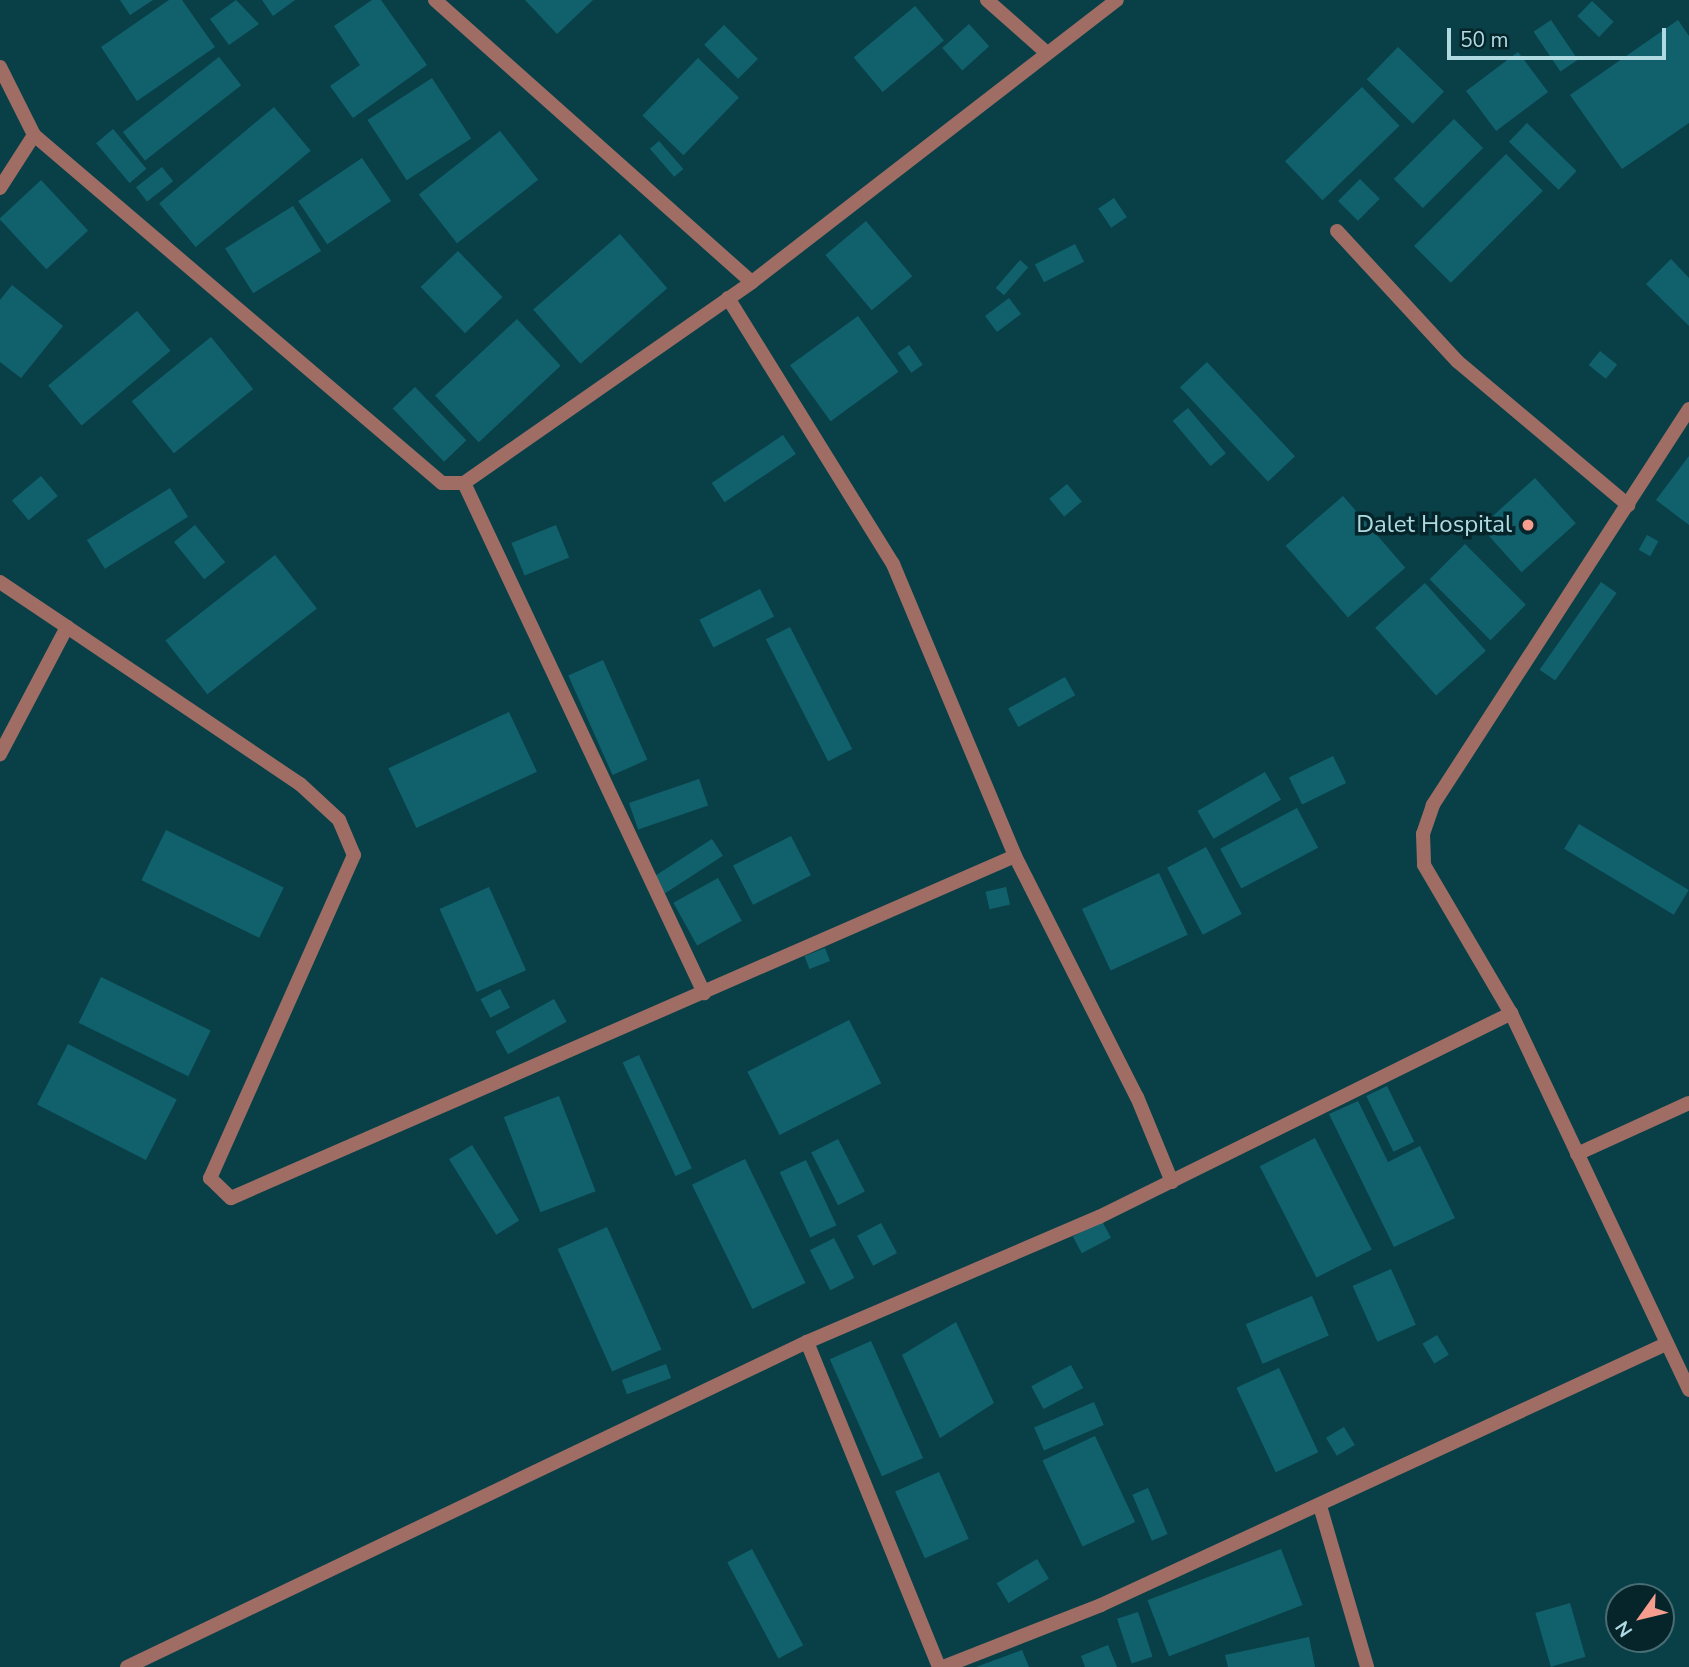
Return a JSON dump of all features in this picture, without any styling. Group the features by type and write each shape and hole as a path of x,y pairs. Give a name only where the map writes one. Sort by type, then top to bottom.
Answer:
{"street":[{"path":"435,0 752,282"},
{"path":"987,0 1047,53"},
{"path":"0,67 34,135 442,483 464,483 752,282 1117,0"},
{"path":"0,188 34,135"},
{"path":"1337,231 1457,361 1628,505"},
{"path":"728,298 893,564 1015,856 1138,1097 1172,1182"},
{"path":"1689,409 1433,804 1423,834 1424,864 1511,1013 1689,1390"},
{"path":"464,483 704,993"},
{"path":"0,582 300,784 339,820 354,855 209,1178 221,1194 246,1196 1015,856"},
{"path":"0,754 67,627"},
{"path":"127,1667 807,1342 1172,1182 1511,1013"},
{"path":"1577,1154 1689,1103"},
{"path":"807,1342 941,1667 1101,1605 1320,1506 1666,1343"},
{"path":"1320,1506 1367,1667"}],"building":[{"path":"120,0 153,0 130,15"},
{"path":"169,0 182,0 215,47 137,101 101,47"},
{"path":"236,0 259,24 229,45 210,19"},
{"path":"262,0 295,0 273,16"},
{"path":"372,0 381,0 427,65 353,118 330,86 360,65 334,26"},
{"path":"525,0 593,0 557,34"},
{"path":"1592,1 1614,22 1599,37 1577,16"},
{"path":"915,6 944,40 883,92 854,57"},
{"path":"1551,20 1578,60 1560,72 1534,32"},
{"path":"1678,20 1689,36 1689,123 1622,169 1570,95"},
{"path":"969,24 989,46 962,70 942,48"},
{"path":"724,25 758,59 738,79 704,45"},
{"path":"1398,47 1444,91 1413,124 1367,79"},
{"path":"1518,52 1548,92 1496,131 1466,91"},
{"path":"219,57 241,85 145,160 123,132"},
{"path":"698,58 739,98 683,155 642,116"},
{"path":"432,78 471,138 407,180 367,120"},
{"path":"1362,87 1400,126 1323,200 1285,161"},
{"path":"274,107 311,151 196,247 159,203"},
{"path":"1454,119 1483,148 1423,208 1394,179"},
{"path":"1527,123 1577,171 1559,190 1509,142"},
{"path":"113,129 146,169 130,183 96,143"},
{"path":"500,131 538,180 457,243 419,194"},
{"path":"659,141 683,169 674,177 650,149"},
{"path":"1506,154 1543,191 1451,283 1414,246"},
{"path":"362,158 391,201 327,244 298,201"},
{"path":"162,167 173,181 147,202 136,187"},
{"path":"1360,179 1380,199 1358,221 1338,201"},
{"path":"41,180 88,230 46,269 0,220"},
{"path":"1114,198 1127,217 1111,228 1098,209"},
{"path":"293,206 321,251 253,293 225,248"},
{"path":"866,221 912,276 872,310 825,255"},
{"path":"620,234 667,288 580,364 533,309"},
{"path":"1075,244 1084,262 1044,282 1035,264"},
{"path":"458,251 502,297 465,333 421,287"},
{"path":"1671,259 1689,278 1689,326 1646,284"},
{"path":"1020,260 1028,267 1004,295 996,288"},
{"path":"12,285 63,326 21,378 0,362 0,300"},
{"path":"1009,298 1021,314 997,332 985,316"},
{"path":"137,311 170,351 82,425 48,386"},
{"path":"858,316 899,372 831,421 790,365"},
{"path":"517,319 561,366 479,442 435,395"},
{"path":"211,337 253,389 174,453 132,401"},
{"path":"909,345 923,365 911,373 898,353"},
{"path":"1600,351 1617,365 1606,379 1589,365"},
{"path":"1207,362 1295,456 1268,482 1180,387"},
{"path":"415,387 466,440 444,462 393,409"},
{"path":"1188,408 1226,453 1211,466 1173,421"},
{"path":"783,435 796,454 725,502 712,483"},
{"path":"1689,456 1689,525 1656,500"},
{"path":"41,476 58,496 29,520 12,500"},
{"name":"Dalet Hospital","path":"1535,478 1576,523 1522,572 1481,527"},
{"path":"1067,484 1082,502 1064,516 1049,499"},
{"path":"170,488 188,517 105,569 87,540"},
{"path":"1343,496 1405,568 1348,618 1286,546"},
{"path":"195,525 225,562 204,579 174,542"},
{"path":"556,525 569,557 525,575 511,543"},
{"path":"1647,535 1658,541 1650,556 1639,550"},
{"path":"1465,544 1526,605 1490,640 1430,579"},
{"path":"275,555 317,609 207,694 165,641"},
{"path":"1601,582 1617,593 1555,681 1540,670"},
{"path":"1425,583 1486,651 1436,695 1375,628"},
{"path":"760,589 774,617 713,647 699,620"},
{"path":"790,627 852,749 828,761 766,639"},
{"path":"603,660 647,760 613,775 568,675"},
{"path":"1065,677 1075,695 1018,727 1008,709"},
{"path":"509,712 537,772 416,828 388,768"},
{"path":"1333,756 1346,783 1302,804 1289,777"},
{"path":"1265,772 1281,800 1213,839 1197,811"},
{"path":"699,779 708,805 638,830 629,803"},
{"path":"1297,808 1318,848 1241,889 1220,849"},
{"path":"1579,824 1689,890 1674,915 1564,849"},
{"path":"166,830 284,887 259,938 141,880"},
{"path":"791,836 811,875 753,905 733,866"},
{"path":"712,839 723,856 665,893 654,877"},
{"path":"1206,847 1242,914 1203,935 1167,868"},
{"path":"1159,873 1188,935 1111,971 1082,909"},
{"path":"718,878 742,921 697,946 673,903"},
{"path":"489,887 526,970 477,992 440,909"},
{"path":"1006,887 1010,905 990,909 986,892"},
{"path":"825,948 830,961 809,969 804,956"},
{"path":"101,977 211,1030 188,1076 79,1023"},
{"path":"500,989 510,1008 490,1018 481,999"},
{"path":"554,999 567,1022 508,1054 495,1031"},
{"path":"849,1020 881,1083 780,1135 747,1072"},
{"path":"68,1044 177,1099 146,1160 37,1105"},
{"path":"639,1055 692,1168 676,1176 623,1063"},
{"path":"1387,1086 1414,1142 1394,1152 1366,1096"},
{"path":"559,1096 596,1191 540,1212 504,1117"},
{"path":"1358,1101 1388,1162 1420,1146 1455,1218 1394,1247 1329,1114"},
{"path":"1315,1138 1372,1249 1317,1278 1260,1166"},
{"path":"838,1139 865,1192 838,1205 811,1153"},
{"path":"472,1145 519,1220 496,1235 449,1159"},
{"path":"745,1159 805,1283 752,1309 692,1185"},
{"path":"806,1160 836,1225 810,1238 780,1172"},
{"path":"1102,1221 1111,1238 1082,1253 1073,1236"},
{"path":"881,1223 897,1253 873,1266 857,1236"},
{"path":"607,1227 662,1349 612,1371 558,1249"},
{"path":"834,1238 854,1278 830,1290 810,1250"},
{"path":"1391,1269 1416,1325 1377,1342 1353,1286"},
{"path":"1312,1296 1329,1336 1263,1364 1246,1324"},
{"path":"956,1322 994,1403 940,1438 902,1355"},
{"path":"1437,1335 1449,1355 1434,1363 1422,1344"},
{"path":"871,1341 923,1458 882,1476 830,1359"},
{"path":"666,1364 671,1378 627,1394 622,1380"},
{"path":"1071,1365 1083,1388 1043,1409 1031,1386"},
{"path":"1279,1368 1318,1452 1276,1472 1236,1388"},
{"path":"1094,1402 1104,1425 1044,1450 1034,1427"},
{"path":"1344,1427 1355,1445 1337,1456 1326,1438"},
{"path":"1095,1436 1135,1522 1083,1547 1042,1461"},
{"path":"939,1472 969,1539 925,1558 895,1492"},
{"path":"1148,1488 1168,1534 1152,1541 1132,1495"},
{"path":"752,1549 803,1645 778,1658 727,1562"},
{"path":"1281,1549 1303,1605 1169,1656 1147,1600"},
{"path":"1037,1559 1049,1579 1009,1603 997,1583"},
{"path":"1570,1603 1585,1657 1551,1667 1535,1613"},
{"path":"1138,1612 1153,1657 1132,1663 1117,1619"},
{"path":"1309,1637 1315,1667 1228,1667 1225,1655"},
{"path":"1108,1645 1117,1667 1085,1667 1081,1656"},
{"path":"1022,1650 1029,1667 976,1667"}],"place":[{"name":"Dalet Hospital","path":"1528,525"}]}
